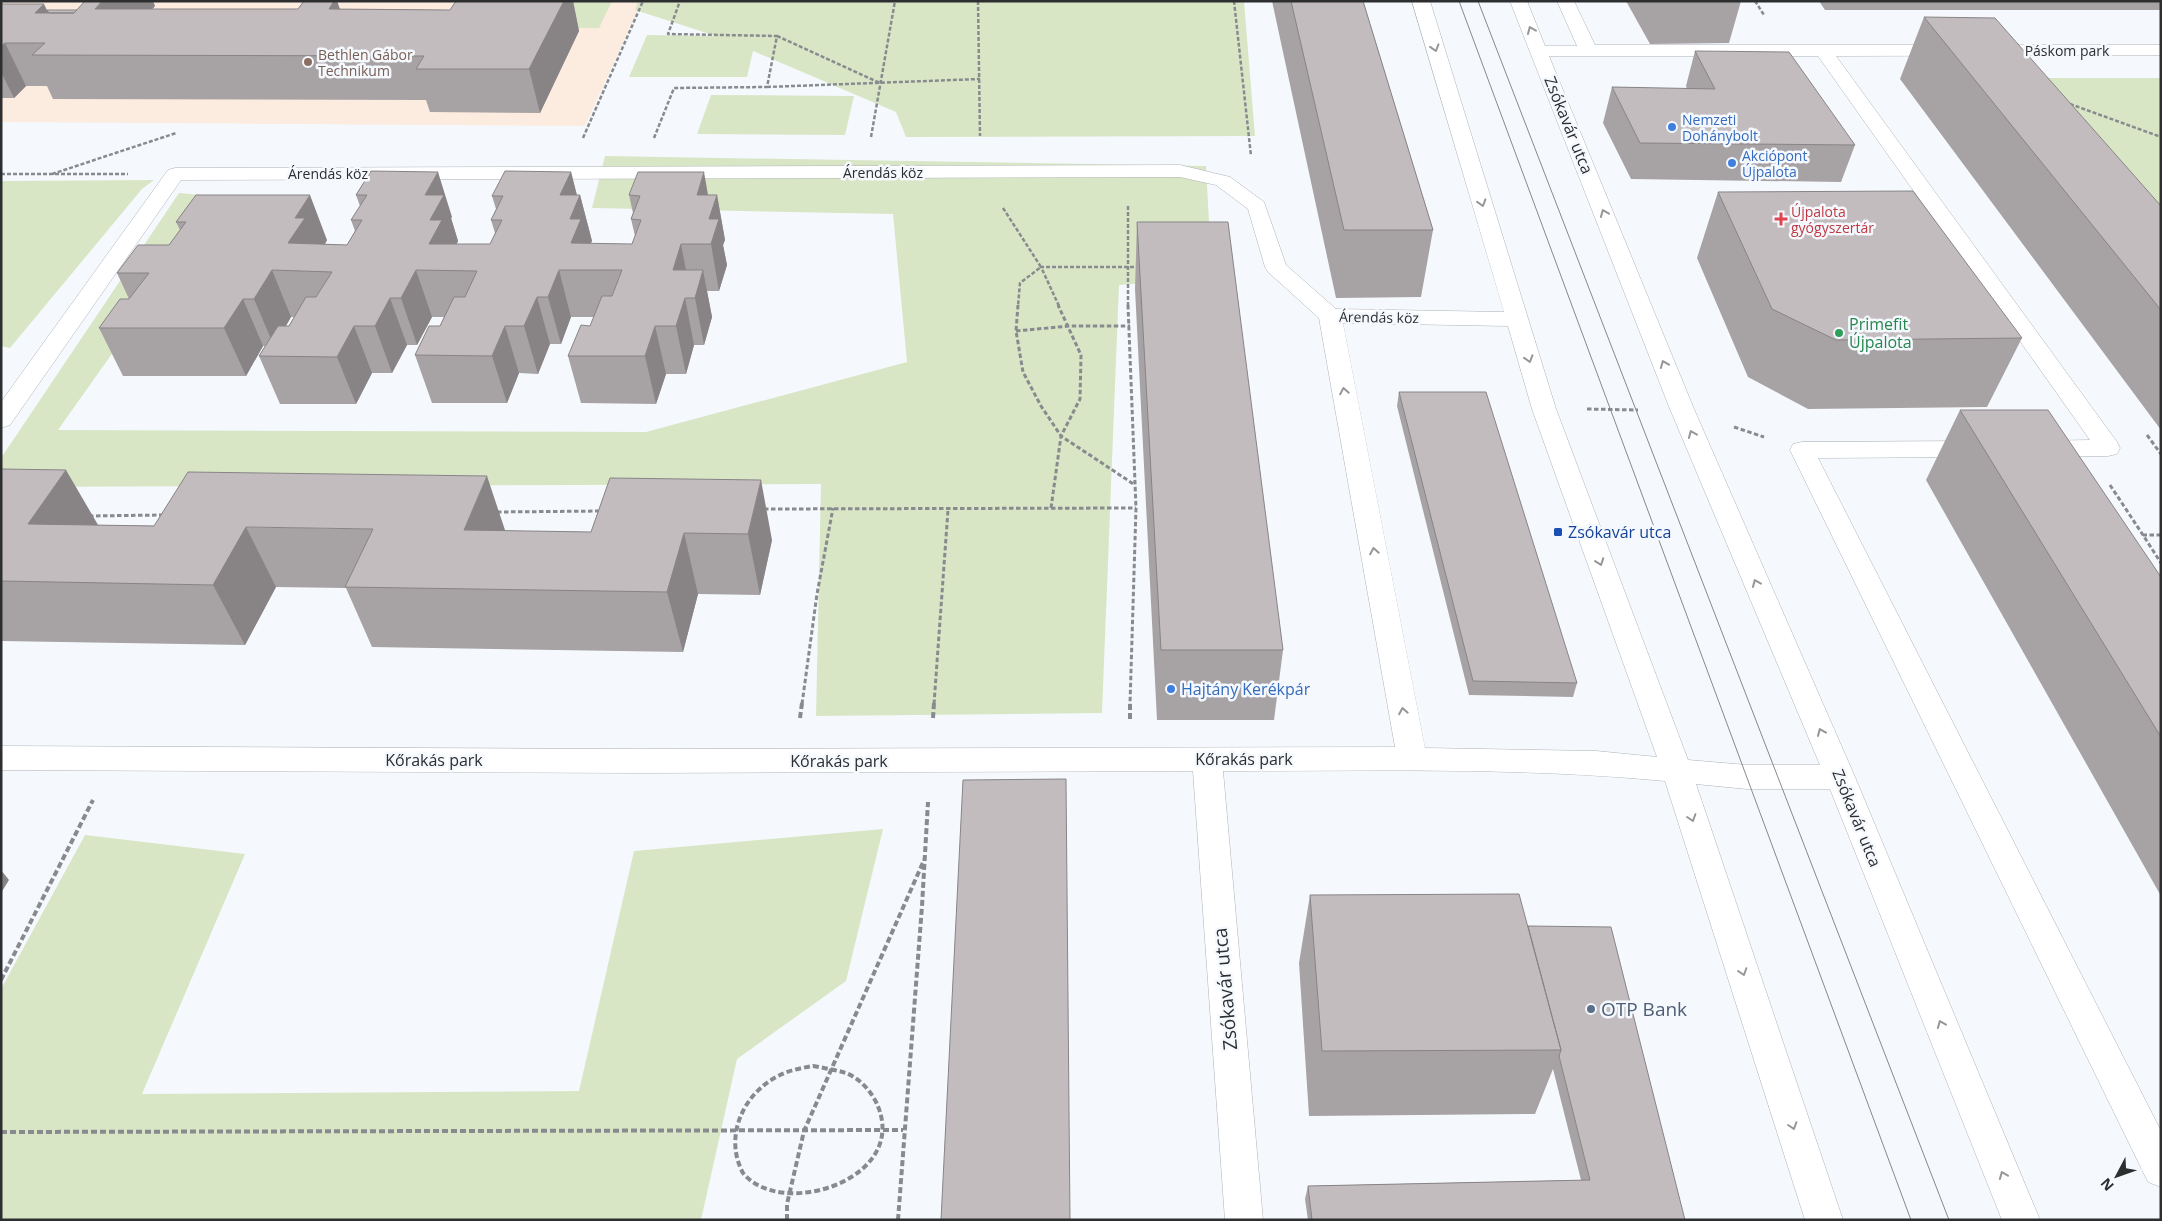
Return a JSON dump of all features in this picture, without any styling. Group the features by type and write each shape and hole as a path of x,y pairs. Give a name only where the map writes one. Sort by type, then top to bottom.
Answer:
{"street":[{"path":"1421,1 1544,409 1677,771 1824,1220"},
{"name":"Zsókavár utca","path":"1518,1 1540,51 1682,409 1840,777 2021,1220"},
{"path":"1566,1 1589,51"},
{"path":"1823,50 2108,448 1802,450 2161,1170"},
{"name":"Páskom park","path":"1540,51 2161,50"},
{"name":"Árendás köz","path":"175,174 1180,171 1223,181 1257,206 1276,267 1330,316 1517,319"},
{"path":"1,420 175,174"},
{"path":"1330,316 1412,759"},
{"name":"Kőrakás park","path":"1,758 794,761 1412,759 1596,764 1747,777 1840,777"},
{"name":"Zsókavár utca","path":"1206,759 1244,1220"}],"path":[{"path":"568,173 643,1"},
{"path":"680,1 668,34 777,36 880,84"},
{"path":"864,172 895,1"},
{"path":"978,1 980,172 1041,267 1081,355 1082,378 1080,399 1061,436 1051,508"},
{"path":"1234,1 1257,206"},
{"path":"767,87 777,36"},
{"path":"640,173 674,88 880,84 980,79"},
{"path":"2061,101 2161,137"},
{"path":"49,175 176,134"},
{"path":"1128,172 1127,267 1136,485 1129,760"},
{"path":"1,174 175,174"},
{"path":"1136,485 1061,436 1041,406 1023,372 1016,330 1020,283 1041,267 1147,267"},
{"path":"1016,330 1069,326 1130,326"},
{"path":"1544,409 1682,409 1802,450"},
{"path":"2143,430 2161,454"},
{"path":"2086,448 2161,563"},
{"path":"794,761 817,594 833,508"},
{"path":"764,509 1136,508"},
{"path":"496,512 605,510"},
{"path":"898,1220 926,856 930,760 948,510"},
{"path":"80,516 170,515"},
{"path":"2143,535 2161,535"},
{"path":"1,980 115,757"},
{"path":"788,1220 787,1204 804,1131 926,856"},
{"path":"763,1195 745,1178 737,1164 735,1131 740,1114 749,1099 762,1086 778,1075 795,1069 813,1066 831,1067 846,1071 870,1088 883,1115 883,1130 880,1151 869,1171"},
{"path":"1,1132 904,1130"},
{"path":"779,1202 795,1204"}],"shaded area":[{"name":"Bethlen Gábor Technikum","path":"1,1 642,1 585,126 1,122"}],"green space":[{"path":"475,1 612,1 599,28 459,27"},
{"path":"638,1 1244,1 1255,136 906,137 896,112 753,51 747,77 629,77 647,35 716,36 635,10"},
{"path":"1979,78 2161,78 2161,297"},
{"path":"711,95 854,96 845,135 697,134"},
{"path":"605,156 1206,166 1212,278 1119,285 1102,713 816,716 821,484 1,487 1,458 179,193 223,197 58,430 646,432 907,362 893,214 592,208"},
{"path":"154,180 142,189 10,348 1,346 1,181"},
{"path":"883,829 846,981 737,1059 701,1220 1,1220 1,989 85,835 245,854 142,1094 579,1091 634,851"}],"building":[{"path":"85,1 102,1 95,9 298,9 304,1 334,1 329,9 450,10 456,1 564,1 529,69 416,69 424,56 32,55 45,43 5,43 1,46 1,4 44,4 35,13 74,13"},
{"path":"1291,1 1363,1 1433,230 1344,230"},
{"path":"47,10 77,10 74,13 49,13"},
{"path":"1924,17 1995,18 2161,206 2161,310"},
{"path":"1695,51 1789,52 1855,145 1640,143 1612,87 1715,89"},
{"path":"371,171 438,172 425,195 444,195 430,220 442,220 429,244 490,244 502,220 491,220 503,196 492,196 505,171 571,172 560,195 580,195 570,219 581,219 571,243 632,244 641,220 631,219 640,196 629,195 638,172 704,172 697,195 717,195 709,219 719,219 711,244 681,244 673,270 703,270 695,298 685,298 676,326 655,326 645,356 568,356 581,325 590,326 602,296 612,296 622,270 559,270 548,297 537,297 524,326 505,326 492,356 415,355 429,326 440,326 454,297 465,297 477,271 416,270 401,298 390,298 375,326 354,326 337,357 259,356 278,326 289,326 306,297 316,297 332,272 272,270 254,299 243,299 224,328 99,328 120,299 129,299 149,273 117,273 138,245 169,245 186,222 176,222 196,195 310,195 295,218 305,218 288,243 347,245 362,220 351,220 367,195 356,195"},
{"path":"1913,191 2022,338 1836,340 1772,309 1718,192"},
{"path":"1137,222 1228,222 1283,650 1161,650"},
{"path":"1399,392 1486,392 1577,683 1473,681"},
{"path":"1960,410 2048,410 2161,577 2161,737"},
{"path":"1,469 66,470 28,524 154,526 188,472 487,476 464,530 591,532 610,478 761,480 748,534 684,533 667,592 345,587 373,529 246,527 213,585 1,581"},
{"path":"1066,779 1070,1220 941,1220 963,780"},
{"path":"1519,894 1561,1050 1322,1051 1310,895"},
{"path":"1528,926 1611,927 1685,1220 1312,1220 1308,1186 1590,1180 1559,1056 1561,1050"}],"tram line":[{"path":"1459,1 1911,1220"},
{"path":"1478,1 1949,1220"}],"place":[{"name":"Bethlen Gábor Technikum","path":"308,62"},
{"name":"Nemzeti Dohánybolt","path":"1672,127"},
{"name":"Akciópont Újpalota","path":"1732,163"},
{"name":"Újpalota gyógyszertár","path":"1781,219"},
{"name":"Primefit Újpalota","path":"1839,333"},
{"name":"Zsókavár utca","path":"1558,532"},
{"name":"Hajtány Kerékpár","path":"1171,689"},
{"name":"OTP Bank","path":"1591,1009"}]}
